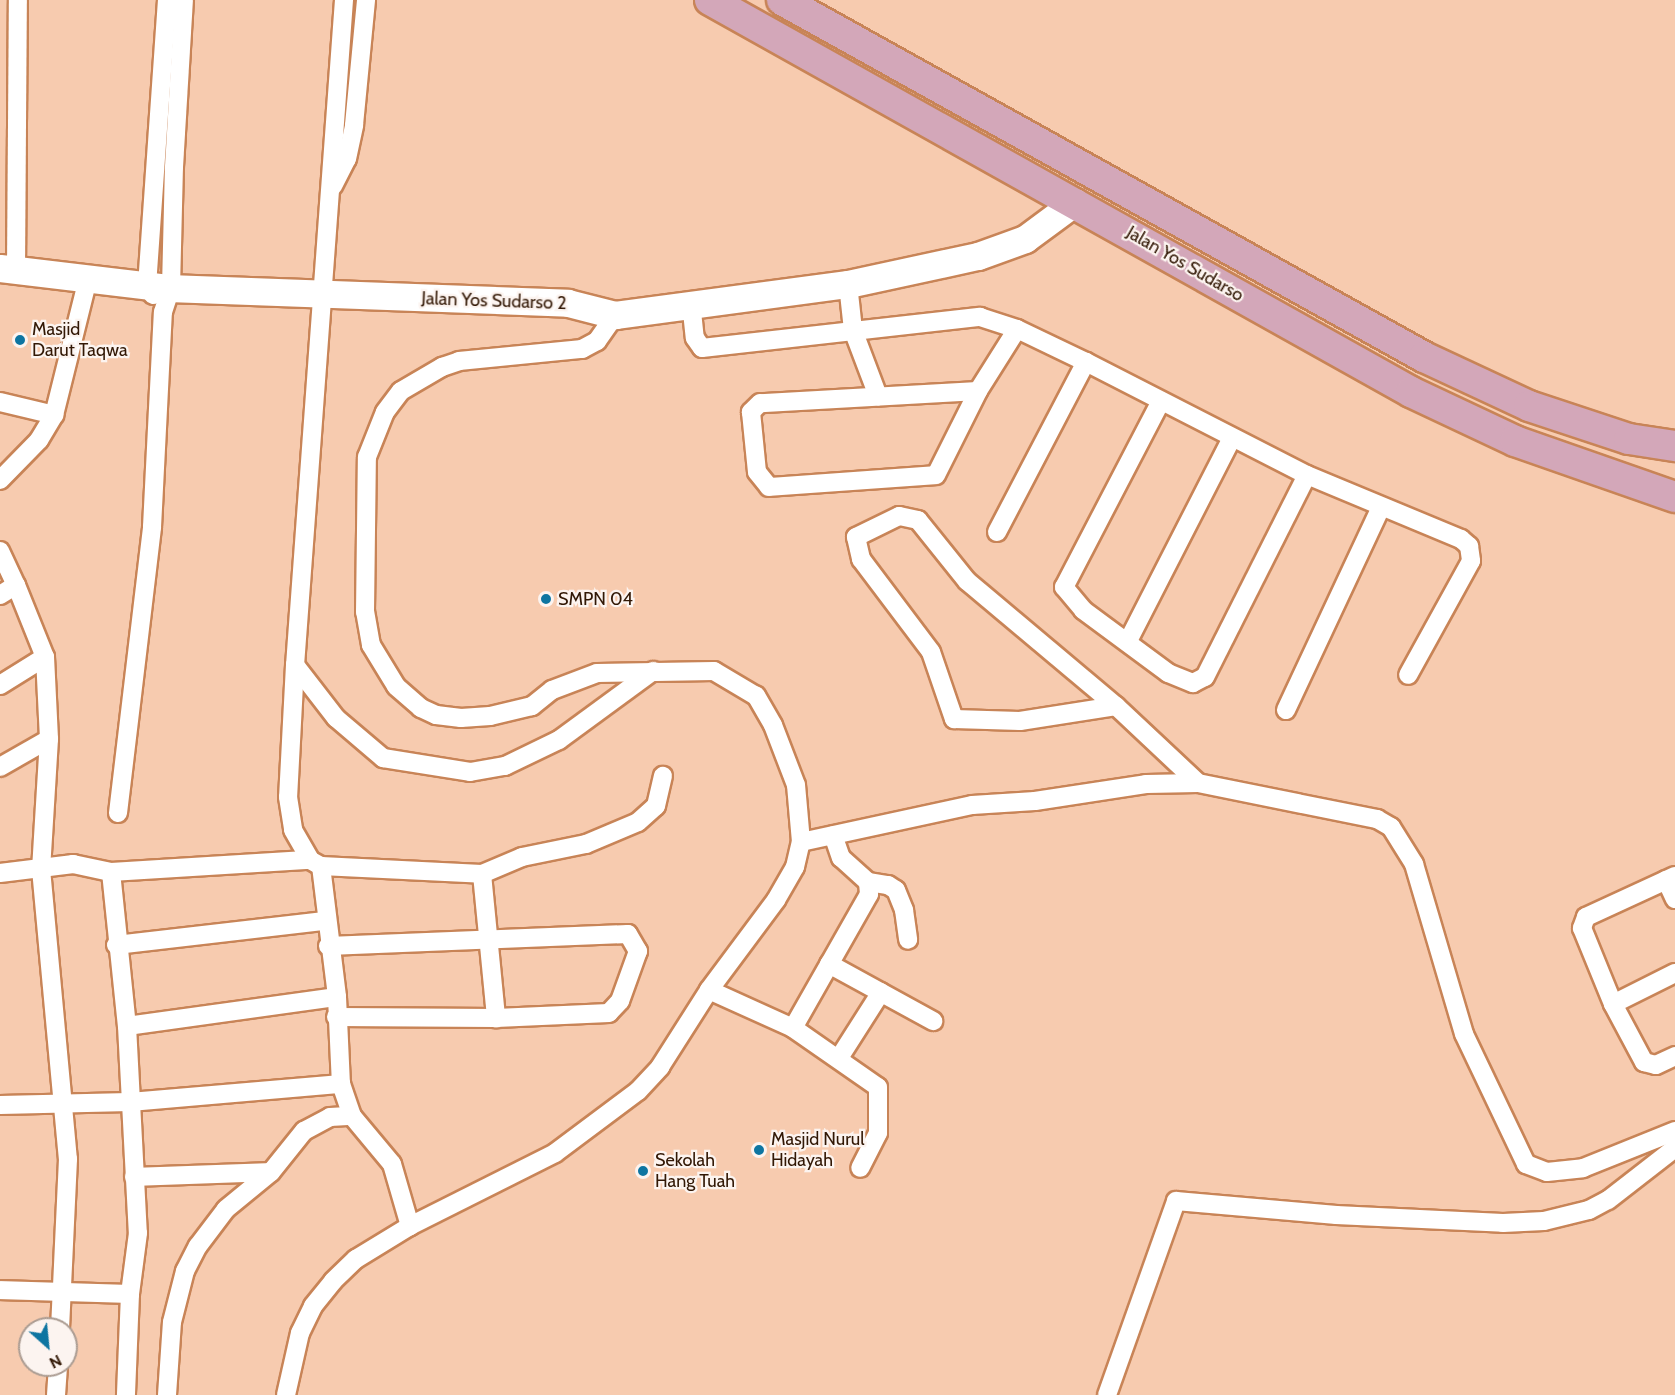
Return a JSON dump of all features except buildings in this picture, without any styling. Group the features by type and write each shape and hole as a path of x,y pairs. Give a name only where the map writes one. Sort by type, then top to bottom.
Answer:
{"main road":[{"name":"Jalan Yos Sudarso","path":"710,0 1075,202 1411,392 1515,441 1675,497"},
{"name":"Jalan Yos Sudarso","path":"782,0 1424,357 1529,406 1629,439 1675,446"},
{"name":"Jalan Yos Sudarso 2","path":"8,268 88,279 160,296 321,295 568,303 615,315 691,302 848,284 1007,247 1048,225 1075,202"}],"street":[{"path":"8,268 18,0"},
{"path":"118,813 152,527 167,0"},
{"path":"160,296 174,167 184,0"},
{"path":"344,0 331,164 333,186 321,295 288,796 293,830 316,863 337,997 336,1017 341,1084 352,1116 392,1164 410,1226"},
{"path":"333,186 347,159 354,125 366,0"},
{"path":"0,480 39,441 54,415 88,279"},
{"path":"848,284 853,330 878,396"},
{"path":"691,302 695,338 702,348 980,317 1017,329 1086,362 1307,475 1461,539 1472,552 1471,561 1408,675"},
{"path":"286,1395 291,1362 313,1306 356,1259 410,1226 555,1153 594,1126 660,1067 709,990 776,900 795,867 801,842 796,784 773,725 756,696 714,671 597,673 552,690 532,706 490,716 436,715 421,708 396,686 381,665 366,627 368,457 384,412 401,391 442,367 459,361 582,349 597,341 615,315"},
{"path":"978,391 756,405 752,421 757,472 763,484 769,487 936,475 978,391 1017,329"},
{"path":"998,532 1086,362"},
{"path":"1161,401 1064,580 1065,591 1083,610 1128,641 1168,673 1193,683 1205,677 1307,475"},
{"path":"0,402 54,415"},
{"path":"1128,641 1232,438"},
{"path":"1286,710 1381,507"},
{"path":"1116,706 1020,721 954,719 931,652 861,559 856,537 899,516 918,520 968,581 1116,706 1198,783"},
{"path":"0,551 45,657 49,739 41,869 68,1159 61,1317"},
{"path":"0,595 16,585"},
{"path":"0,685 45,657"},
{"path":"295,665 336,718 383,758 470,772 505,766 559,740 653,671"},
{"path":"0,767 49,739"},
{"path":"0,873 73,864 111,872 316,863 482,874 522,857 586,844 638,822 656,806 663,776"},
{"path":"801,842 972,805 1035,801 1146,784 1198,783 1377,819 1391,826 1421,884 1473,1055 1526,1164 1547,1172 1583,1168 1675,1131"},
{"path":"833,835 841,858 868,882 888,885 896,890 904,910 908,940"},
{"path":"111,872 127,1026 138,1233 130,1294 126,1395"},
{"path":"482,874 496,1018"},
{"path":"1675,899 1671,878 1582,922 1585,939 1613,1004 1644,1062 1656,1065 1675,1056"},
{"path":"793,1028 869,894 868,882"},
{"path":"117,945 325,921"},
{"path":"328,946 628,934 638,951 620,1001 609,1013 496,1018 336,1017"},
{"path":"829,964 933,1021"},
{"path":"1613,1004 1675,974"},
{"path":"709,990 793,1028 878,1087 881,1101 878,1132 860,1168"},
{"path":"839,1058 881,992"},
{"path":"127,1026 337,997"},
{"path":"0,1105 61,1101 130,1102 341,1084"},
{"path":"167,1395 171,1322 185,1271 212,1225 271,1172 309,1127 330,1117 352,1116"},
{"path":"1107,1395 1176,1201 1336,1215 1503,1223 1544,1221 1589,1210 1608,1200 1675,1148"},
{"path":"134,1177 271,1172"},
{"path":"0,1290 130,1294"},
{"path":"56,1395 57,1377"}],"place":[{"name":"Masjid Darut Taqwa","path":"20,340"},
{"name":"SMPN 04","path":"546,599"},
{"name":"Masjid Nurul Hidayah","path":"759,1150"},
{"name":"Sekolah Hang Tuah","path":"643,1171"}]}
